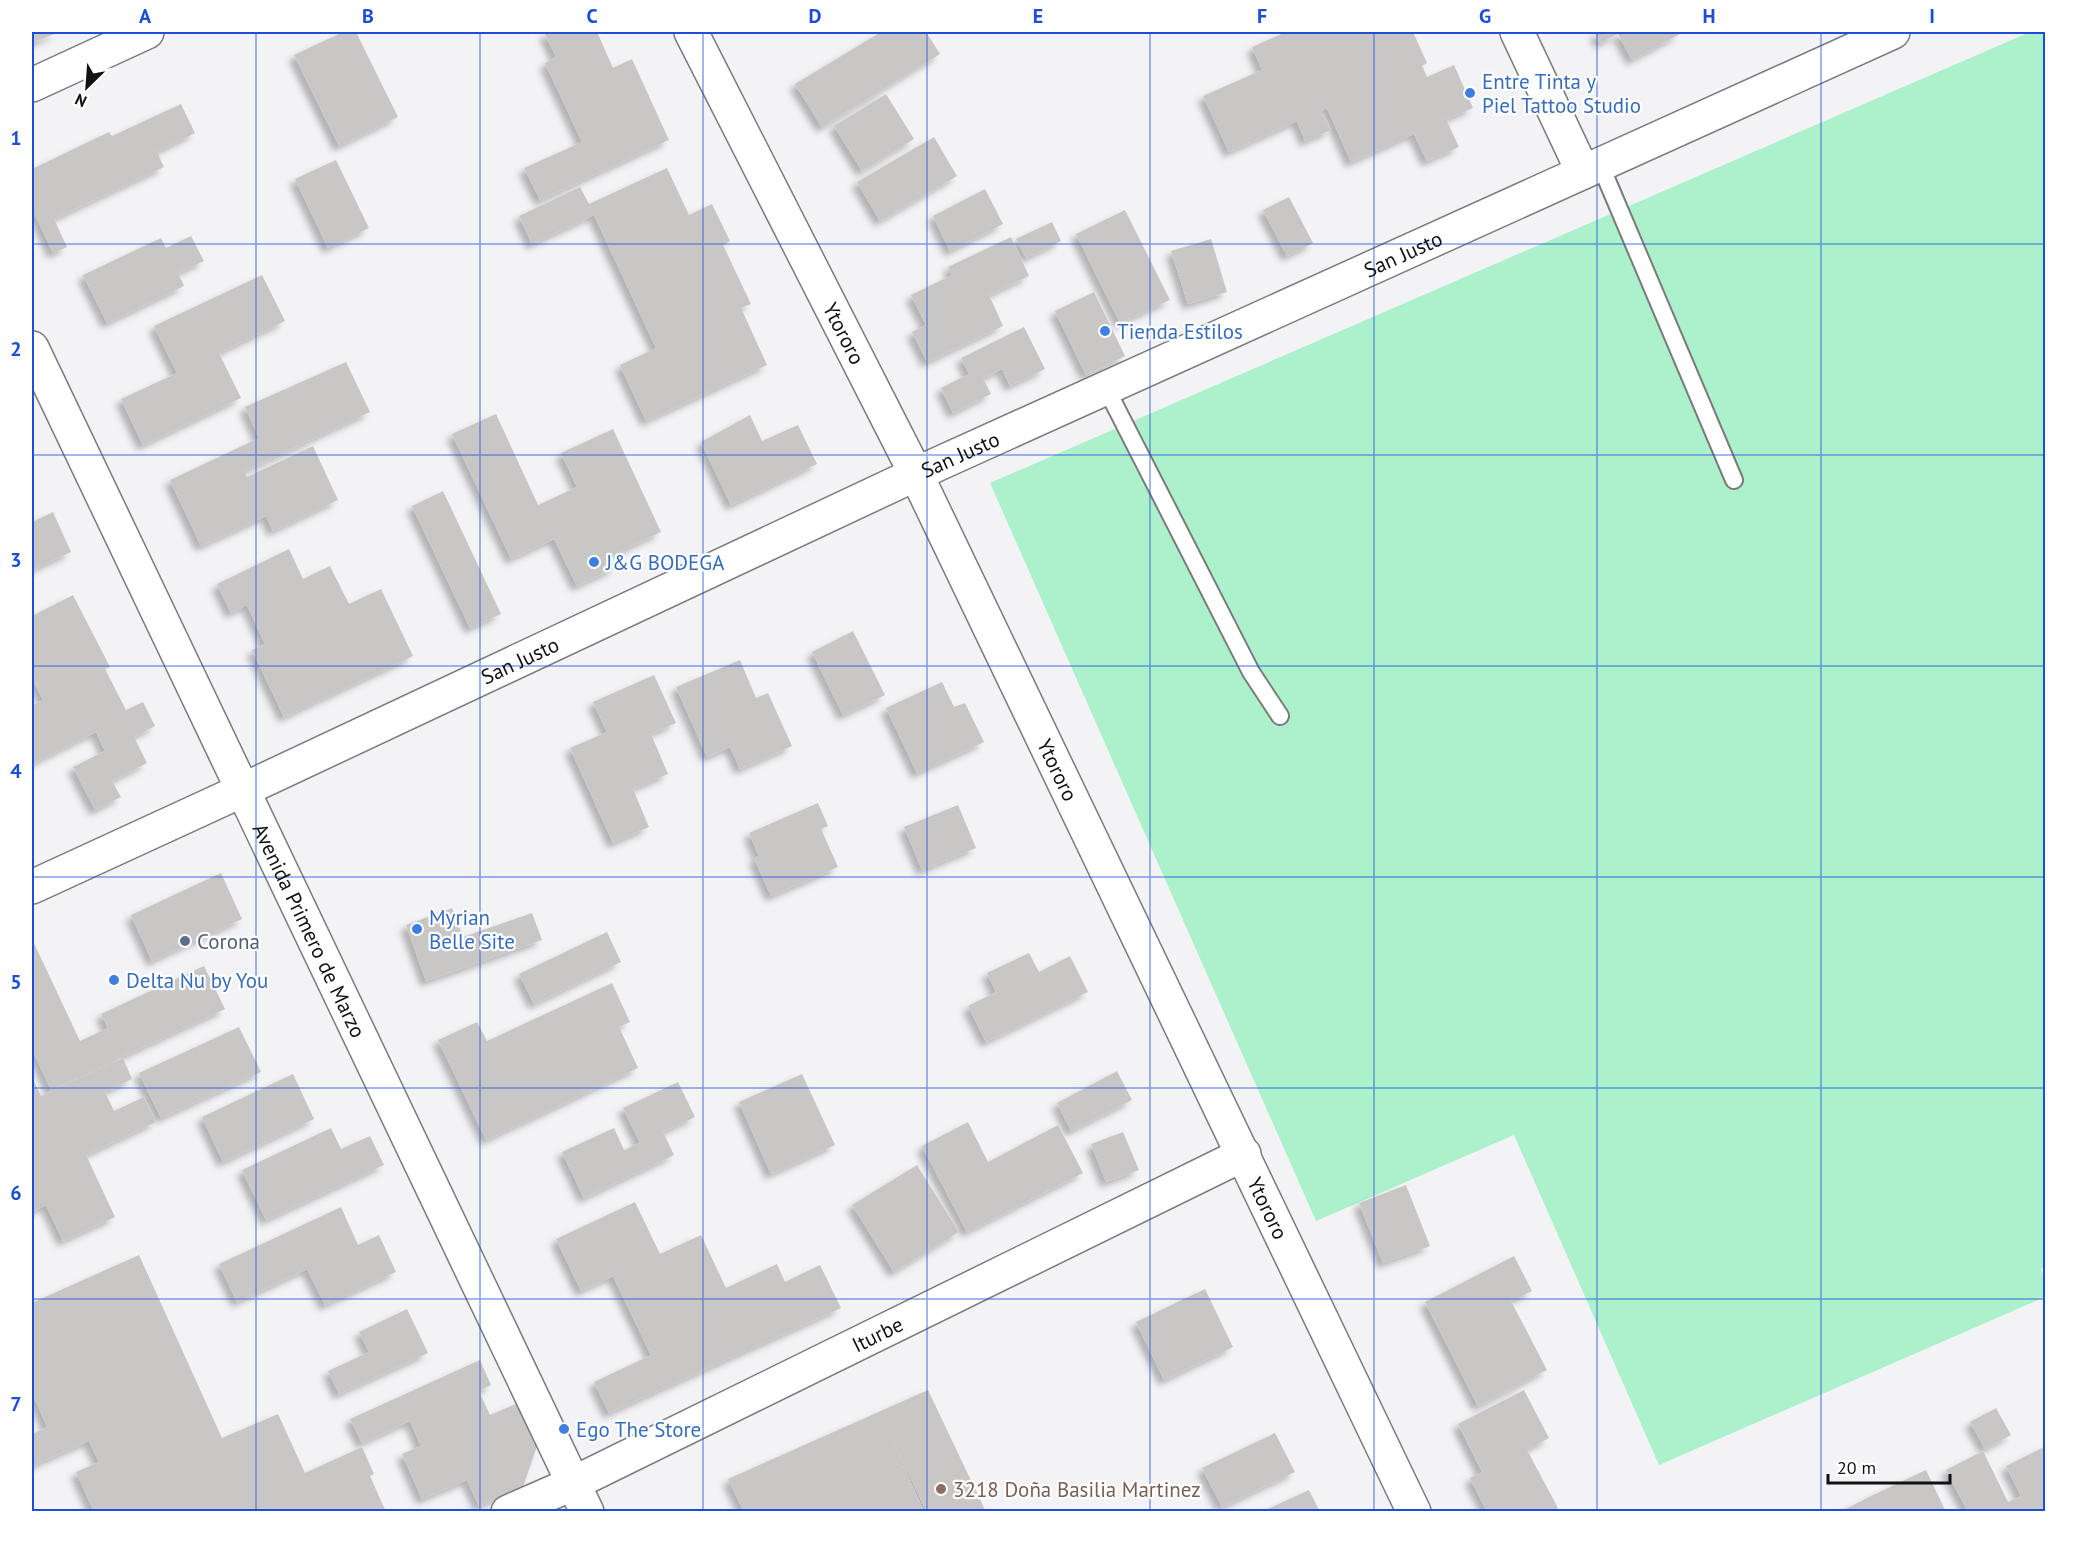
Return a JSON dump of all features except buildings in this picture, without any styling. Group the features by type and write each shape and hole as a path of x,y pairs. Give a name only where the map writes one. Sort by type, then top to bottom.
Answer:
{"street":[{"path":"32,85 147,32"},
{"name":"Ytororo","path":"691,32 915,474 1244,1154 1414,1512"},
{"path":"1517,32 1592,168"},
{"name":"San Justo","path":"32,887 915,474 1893,32"},
{"name":"Avenida Primero de Marzo","path":"32,348 580,1497"},
{"name":"Iturbe","path":"508,1512 580,1497 1244,1154"}],"lane":[{"path":"1592,168 1734,480"},
{"path":"1106,388 1251,672 1280,716"}],"green space":[{"path":"2030,32 2045,32 2046,1267 2041,1269 2045,1279 2045,1297 1659,1465 1514,1135 1316,1221 990,483"}],"place":[{"name":"Entre Tinta y Piel Tattoo Studio","path":"1470,93"},
{"name":"Tienda Estilos","path":"1105,331"},
{"name":"J&G BODEGA","path":"594,562"},
{"name":"Myrian Belle Site","path":"417,929"},
{"name":"Corona","path":"185,941"},
{"name":"Delta Nu by You","path":"114,980"},
{"name":"Ego The Store","path":"564,1429"},
{"name":"3218 Doña Basilia Martinez","path":"941,1489"}]}
